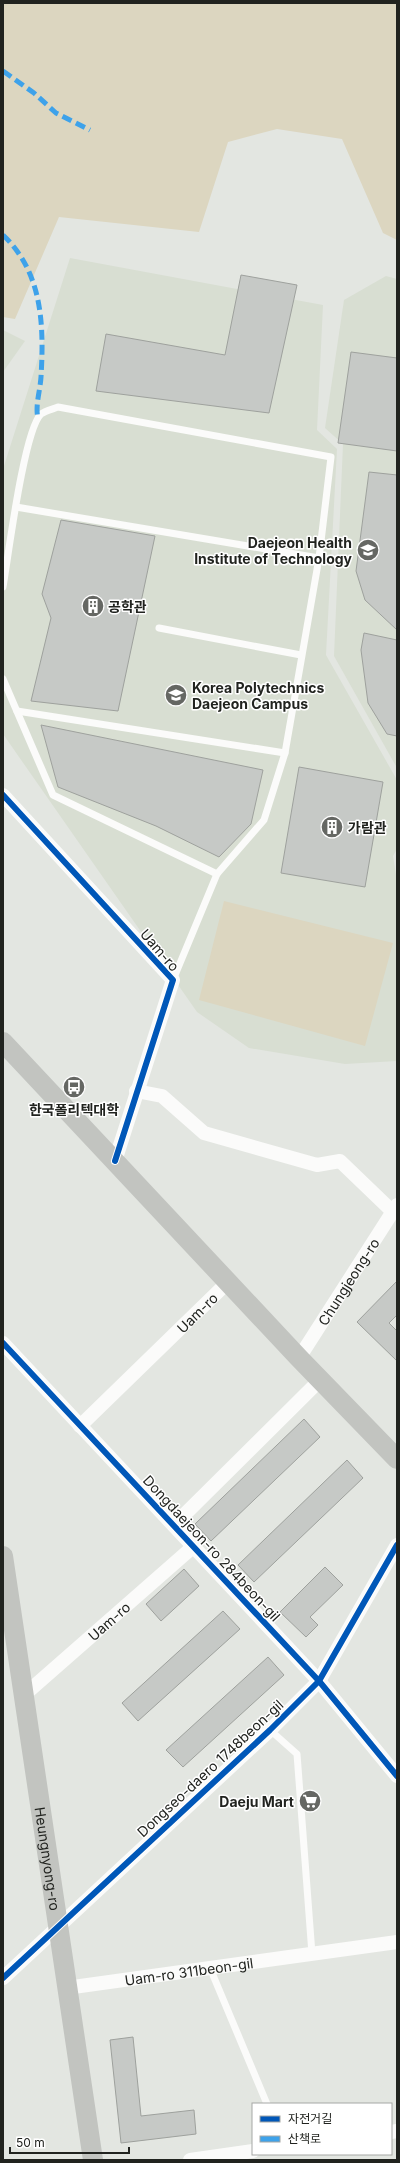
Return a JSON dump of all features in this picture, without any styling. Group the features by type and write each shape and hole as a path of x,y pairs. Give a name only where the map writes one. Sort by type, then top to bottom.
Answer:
{"main road":[{"name":"Uam-ro","path":"3,1042 299,1358 397,1459"},
{"name":"Heungnyong-ro","path":"3,1556 59,1926 66,1988 93,2160"}],"street":[{"name":"Uam-ro","path":"3,795 173,980 136,1091 115,1161"},
{"path":"136,1091 162,1096 204,1133 316,1165 340,1161 394,1208"},
{"name":"Chungjeong-ro","path":"299,1358 394,1208"},
{"name":"Uam-ro","path":"80,1426 228,1282"},
{"name":"Dongdaejeon-ro 284beon-gil","path":"3,1343 319,1681 397,1776"},
{"path":"174,1525 320,1380"},
{"name":"Dongseo-daero 1748beon-gil","path":"3,1978 270,1730 319,1681 397,1545"},
{"name":"Uam-ro","path":"23,1696 194,1546"},
{"name":"Uam-ro 311beon-gil","path":"66,1988 397,1942"},
{"path":"190,2160 252,2151"}],"lane":[{"path":"3,587 16,507 30,436 41,414 58,407 331,457 319,558 285,753 264,820 217,874 173,980"},
{"path":"16,507 319,558"},
{"path":"159,628 301,655"},
{"path":"3,679 54,795 217,874"},
{"path":"17,710 285,753"},
{"path":"270,1730 297,1754 312,1954"},
{"path":"210,1968 267,2103"}],"shaded area":[{"path":"3,3 397,3 397,240 383,233 342,139 277,129 228,142 199,232 59,217 15,319 3,317"},
{"name":"Korea Polytechnics Daejeon Campus","path":"70,258 323,305 317,430 337,449 326,655 397,780 397,849 393,856 397,881 397,1061 345,1064 249,1048 197,1012 3,734 3,469"},
{"name":"Daejeon Health Institute of Technology","path":"386,276 397,279 397,768 334,656 343,444 325,428 344,300"},
{"path":"3,330 25,341 3,372"},
{"path":"224,901 393,943 365,1046 199,1000"}],"building":[{"path":"241,275 297,285 269,413 96,391 106,334 225,355"},
{"path":"351,352 397,358 397,451 338,443"},
{"path":"369,472 397,475 397,630 365,600 356,571"},
{"name":"공학관","path":"61,520 155,536 118,711 31,701 51,618 42,594"},
{"path":"364,633 397,640 397,736 387,734 368,703 361,650"},
{"path":"41,725 263,770 251,824 219,857 156,826 58,787"},
{"name":"가람관","path":"299,767 383,782 365,887 281,873"},
{"path":"397,1281 397,1315 389,1323 397,1331 397,1361 357,1322"},
{"path":"304,1419 320,1437 211,1541 195,1524"},
{"path":"347,1460 363,1478 254,1582 238,1565"},
{"path":"325,1567 343,1585 310,1617 318,1625 306,1637 280,1612"},
{"path":"184,1569 199,1586 161,1621 146,1604"},
{"path":"223,1611 240,1629 138,1721 122,1703"},
{"path":"268,1657 284,1675 183,1767 166,1750"},
{"path":"133,2037 141,2116 194,2110 196,2134 121,2143 110,2040"}],"marked path":[{"path":"3,71 34,93 56,113 90,130"},
{"path":"3,235 16,250 26,266 38,301 42,339 41,377 37,409 38,419"}],"cycle path":[{"path":"3,795 173,980 115,1161"},
{"path":"3,1343 319,1681 397,1776"},
{"path":"3,1978 270,1730 319,1681 397,1545"}],"place":[{"name":"Daejeon Health Institute of Technology","path":"368,550"},
{"name":"공학관","path":"93,606"},
{"name":"Korea Polytechnics Daejeon Campus","path":"176,695"},
{"name":"가람관","path":"332,827"},
{"name":"한국폴리텍대학","path":"74,1087"},
{"name":"Daeju Mart","path":"310,1801"}]}
